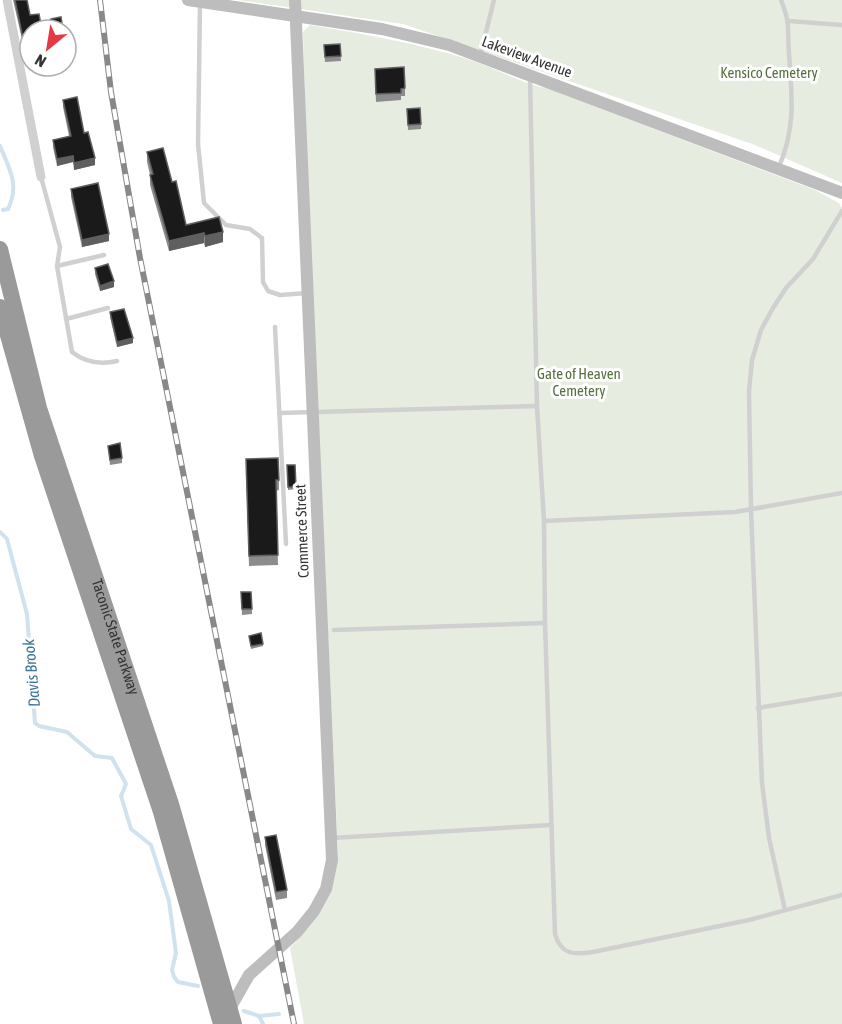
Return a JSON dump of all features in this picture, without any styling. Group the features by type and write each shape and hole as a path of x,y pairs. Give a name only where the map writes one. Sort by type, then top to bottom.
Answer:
{"highway":[{"name":"Taconic State Parkway","path":"0,249 39,408 171,804 227,1020"},
{"name":"Taconic State Parkway","path":"0,307 42,456 161,812 227,1020"}],"street":[{"path":"8,0 41,177"},
{"name":"Lakeview Avenue","path":"196,0 421,37 530,74 842,193"},
{"name":"Commerce Street","path":"227,1020 249,975 297,932 318,904 328,881 332,860 295,0"}],"lane":[{"path":"196,0 198,144 204,203 226,225 250,229 262,238 263,282 268,291 280,295 308,293"},
{"path":"480,56 494,0"},
{"path":"778,168 788,147 792,126 789,21 781,0"},
{"path":"789,21 842,25"},
{"path":"530,74 537,406 544,521 544,623 555,934 559,946 567,953 577,955 785,910 842,895"},
{"path":"41,177 60,247 57,266 72,352 80,358 101,365 117,362"},
{"path":"785,910 768,838 762,783 751,510 749,391 752,360 761,330 786,288 813,259 842,211"},
{"path":"57,266 104,255"},
{"path":"66,319 108,308"},
{"path":"275,327 286,544"},
{"path":"279,413 537,406"},
{"path":"544,521 641,518 751,510 842,493"},
{"path":"334,630 544,623"},
{"path":"758,708 842,694"},
{"path":"332,838 551,825"}],"green space":[{"name":"Kensico Cemetery","path":"238,0 842,0 842,183 755,145 403,24"},
{"name":"Gate of Heaven Cemetery","path":"310,25 370,35 467,59 815,190 839,203 842,208 842,1024 304,1024 290,948 324,904 333,879 338,851 308,201 303,32"}],"building":[{"path":"15,0 27,0 30,15 39,14 40,18 19,18"},
{"path":"340,44 341,56 325,57 324,45"},
{"path":"404,67 405,88 401,89 401,93 376,94 375,69"},
{"path":"77,97 84,133 88,132 95,158 74,163 73,156 57,159 53,140 71,136 63,100"},
{"path":"420,108 421,124 408,125 407,109"},
{"path":"163,148 172,182 176,181 186,225 219,217 223,232 205,236 204,233 169,241 150,175 153,174 147,152"},
{"path":"98,183 109,234 82,240 71,189"},
{"path":"108,264 114,281 100,286 95,268"},
{"path":"124,309 133,338 117,342 110,312"},
{"path":"120,443 122,458 110,460 108,446"},
{"path":"278,458 279,480 276,480 278,555 249,556 246,459"},
{"path":"287,465 295,465 296,487 288,487"},
{"path":"241,592 251,592 252,609 242,609"},
{"path":"261,633 263,644 251,646 249,636"},
{"path":"276,835 287,890 276,892 265,837"}],"waterway":[{"name":"Davis Brook","path":"0,146 10,169 13,184 8,209 3,210"},
{"name":"Davis Brook","path":"0,532 7,539 27,614 35,723 39,726 67,732 95,756 112,758 126,784 121,796 131,829 151,845 169,901 176,953 172,970 174,977 178,982 198,986"},
{"name":"Davis Brook","path":"244,1011 259,1016 279,1014"},
{"path":"259,1016 263,1024"}],"railway":[{"path":"100,0 111,92 140,258 294,1024"}]}
